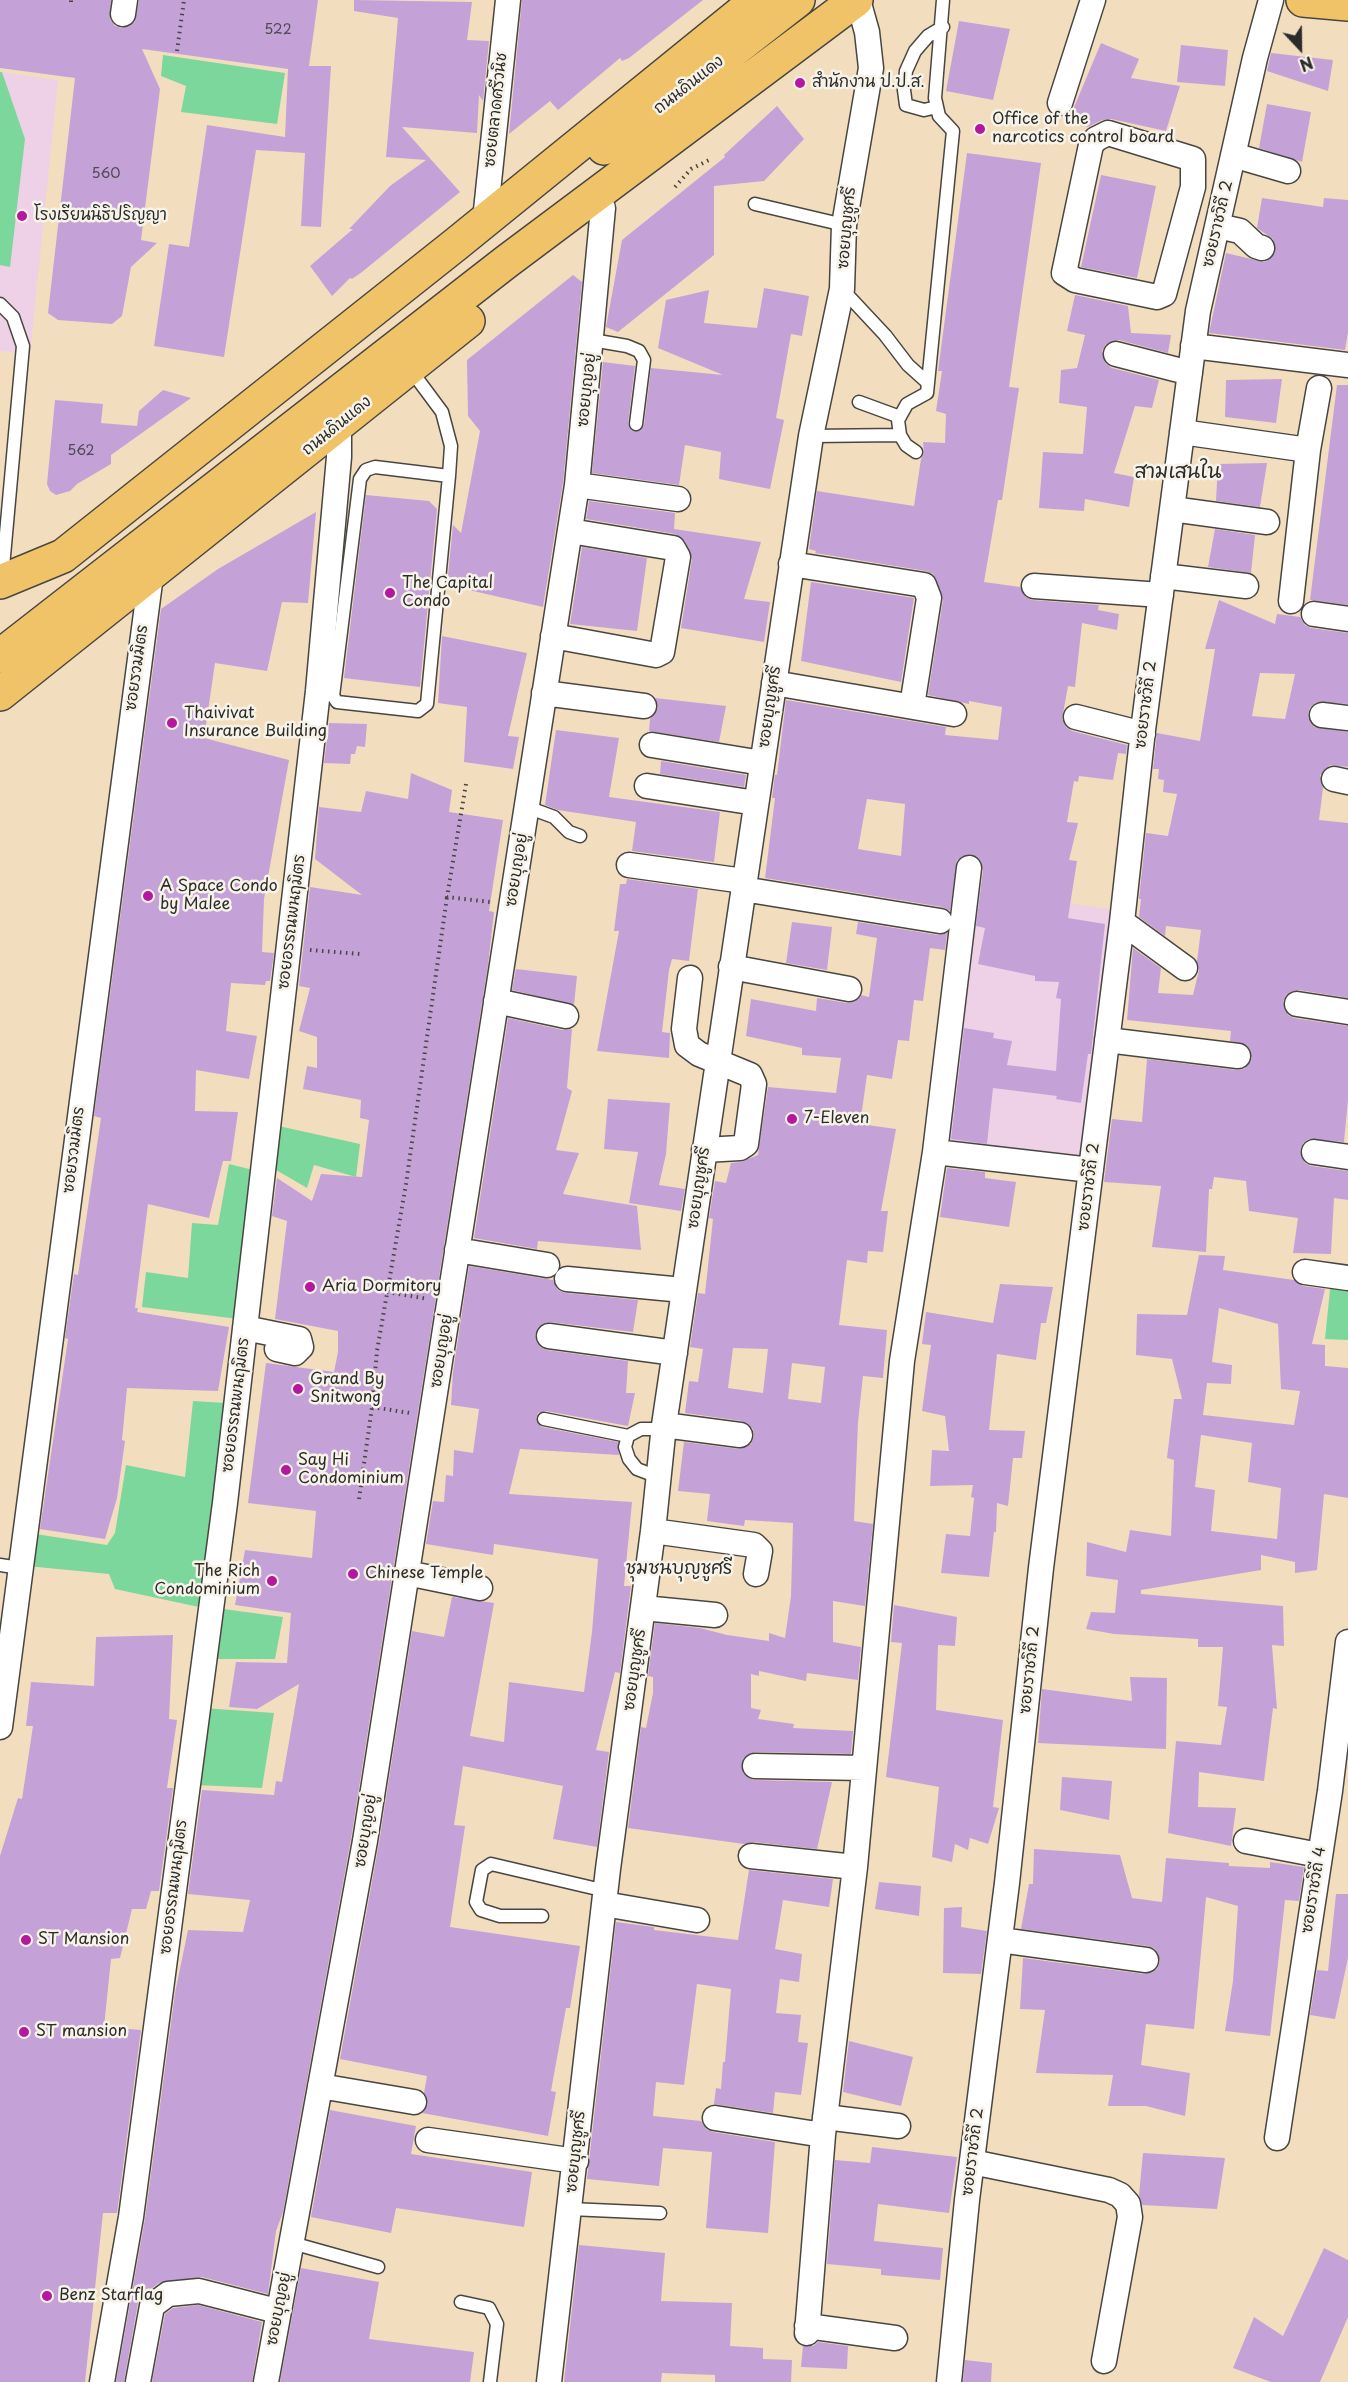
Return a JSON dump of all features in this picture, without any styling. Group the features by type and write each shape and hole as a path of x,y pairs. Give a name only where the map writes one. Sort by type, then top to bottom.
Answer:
{"main road":[{"name":"ถนนดินแดง","path":"0,591 63,556 456,245 757,0"},
{"name":"ถนนดินแดง","path":"456,245 635,126 798,0"},
{"name":"ถนนดินแดง","path":"0,656 506,262 857,0"},
{"path":"1303,0 1348,4"},
{"name":"ถนนดินแดง","path":"0,694 409,368 603,208 663,145"}],"street":[{"name":"ซอยตลาดศรีวนิช","path":"485,220 508,0"},
{"name":"ซอยบุญชูศรี","path":"549,2382 605,1898 683,1290 811,436 842,289 844,225 871,68 867,32 857,0"},
{"path":"1060,103 1093,0"},
{"name":"ซอยราชวิถี 2","path":"949,2382 1042,1557 1193,346 1198,311 1233,155 1271,0"},
{"path":"1108,134 1193,159 1194,187 1164,294 1157,297 1142,295 1075,280 1064,273 1091,145 1096,138 1108,134"},
{"path":"1233,155 1288,171"},
{"path":"1194,187 1225,191"},
{"name":"ซอยบุญอยู่","path":"266,2382 277,2311 292,2243 365,1841 570,531 592,340 603,208"},
{"path":"1218,226 1240,231 1256,246 1262,248"},
{"path":"1193,346 1348,365"},
{"path":"1116,354 1190,373"},
{"path":"1291,601 1308,450 1319,388"},
{"name":"ซอยอรรณพนฤมิตร","path":"102,2382 131,2217 225,1503 318,691 339,457 339,424"},
{"path":"1182,432 1308,450"},
{"path":"577,485 678,499"},
{"path":"1172,509 1267,522"},
{"path":"553,636 656,655 662,652 678,557 673,548 570,531"},
{"path":"791,564 924,585 929,598 912,706"},
{"name":"ซอยรวมมิตร","path":"0,1726 6,1621 5,1568 151,574"},
{"path":"1034,586 1246,586"},
{"path":"1314,614 1348,619"},
{"path":"774,683 954,714"},
{"path":"544,693 644,706"},
{"path":"1322,715 1348,718"},
{"path":"1076,717 1143,734"},
{"path":"652,746 762,763"},
{"path":"647,786 756,803"},
{"path":"629,865 940,921"},
{"path":"895,2337 807,2330 824,2126 855,1867 902,1361 935,1152 969,868"},
{"path":"1122,922 1185,968"},
{"path":"731,967 849,989"},
{"path":"690,978 685,1038 687,1045 699,1054 750,1075 754,1084 746,1144 740,1148 704,1150"},
{"path":"496,1001 566,1016"},
{"path":"1297,1004 1348,1012"},
{"path":"1107,1040 1238,1056"},
{"path":"935,1152 1091,1170"},
{"path":"1314,1152 1348,1157"},
{"path":"457,1250 546,1265"},
{"path":"1305,1272 1348,1278"},
{"path":"567,1279 683,1290"},
{"path":"245,1328 299,1339 301,1347 295,1353 277,1349"},
{"path":"549,1336 675,1353"},
{"path":"664,1427 740,1435"},
{"path":"653,1531 754,1545 760,1551 756,1574"},
{"path":"407,1573 480,1588"},
{"path":"643,1608 715,1615"},
{"name":"ซอยราชวิถี 4","path":"1276,2138 1330,1791 1348,1642"},
{"path":"755,1766 864,1768"},
{"path":"1246,1841 1319,1855"},
{"path":"751,1856 855,1867"},
{"path":"605,1898 697,1920"},
{"path":"1000,1940 1146,1960"},
{"path":"320,2086 414,2102"},
{"path":"715,2118 824,2126 898,2126"},
{"path":"428,2140 576,2161"},
{"path":"972,2162 1109,2190 1120,2195 1128,2204 1131,2217 1104,2361"},
{"path":"138,2382 152,2306 168,2294 200,2291 277,2311"}],"lane":[{"path":"916,452 900,435 900,417 907,404 927,393 953,131 939,116 935,98 944,0"},
{"path":"937,106 924,110 906,105 904,90 906,71 915,51 928,36 943,27"},
{"path":"755,204 844,225"},
{"path":"842,289 885,335 908,365 928,383"},
{"path":"0,304 13,317 23,346 0,591"},
{"path":"592,340 627,346 639,351 644,360 636,424"},
{"path":"409,368 442,412 451,446 427,704 418,711 337,702 333,696 360,479 366,470 375,467 448,477"},
{"path":"859,402 900,417"},
{"path":"811,436 900,435"},
{"path":"527,807 554,817 569,832 580,836"},
{"path":"544,1419 628,1436 641,1430 664,1427"},
{"path":"628,1436 625,1447 629,1459 637,1469 658,1477"},
{"path":"542,1916 500,1916 481,1910 476,1902 482,1870 491,1864 605,1898"},
{"path":"570,2209 660,2213"},
{"path":"292,2243 378,2267"},
{"path":"461,2302 489,2308 497,2324 490,2382"}],"path":[{"path":"177,51 184,0"},
{"path":"675,187 691,169 709,160"},
{"path":"359,1499 377,1351 406,1184 447,897 466,784"},
{"path":"447,897 511,905"},
{"path":"289,948 360,954"},
{"path":"387,1292 449,1302"},
{"path":"372,1407 432,1416"}],"shaded area":[{"name":"โรงเรียนนิธิปริญญา","path":"0,72 58,80 30,354 0,351"},
{"path":"978,891 1117,910 1081,1164 942,1145"}],"green space":[{"path":"163,55 285,73 277,124 181,112 186,86 161,76"},
{"path":"0,72 2,72 25,139 10,267 0,265"},
{"path":"274,1125 360,1144 356,1177 314,1165 307,1188 271,1167"},
{"path":"229,1164 253,1170 238,1319 142,1307 146,1272 188,1278 192,1223 218,1225"},
{"path":"1331,1280 1348,1281 1348,1340 1325,1339"},
{"path":"193,1401 226,1403 199,1607 115,1589 109,1574 27,1566 29,1533 107,1545 115,1533 126,1465 185,1477"},
{"path":"216,1608 283,1617 275,1659 212,1659"},
{"path":"203,1708 274,1713 262,1788 196,1785"}],"building":[{"path":"0,0 111,0 110,19 115,26 122,28 135,22 139,0 318,0 309,66 331,66 321,227 301,226 305,153 256,150 224,357 154,346 169,244 189,247 207,125 285,137 288,69 142,49 160,89 141,240 157,243 131,267 122,316 112,324 58,320 48,313 75,78 0,68"},
{"path":"354,0 472,2 467,40 489,41 483,101 479,95 477,133 402,127 460,192 362,272 350,278 332,296 310,266 353,229 349,229 390,186 426,160 386,157 398,18 354,11"},
{"path":"522,0 703,0 629,58 622,61 620,58 558,110 550,101 509,134"},
{"path":"959,21 1010,29 993,100 946,91"},
{"path":"1101,43 1139,59 1131,78 1180,86 1166,131 1111,119 1102,120 1088,127 1067,124"},
{"path":"1181,45 1228,50 1225,86 1177,82"},
{"path":"1271,53 1333,60 1328,91 1267,71"},
{"path":"1267,104 1311,112 1302,162 1259,148"},
{"path":"777,106 804,139 764,181 714,186 714,255 618,332 606,327 622,240 725,157 724,155"},
{"path":"967,153 1041,163 1009,387 1019,388 1002,500 998,500 984,582 1020,587 1026,597 1032,600 1099,605 1098,610 1119,614 1117,630 1082,623 1075,687 1068,686 1062,719 1066,727 1072,731 1127,745 1126,754 1118,753 1113,780 1079,776 1078,782 1074,781 1067,822 1078,823 1069,860 1077,861 1068,918 1105,924 1091,1054 1088,1054 1081,1103 1056,1099 1057,1096 993,1088 987,1144 951,1139 964,1028 994,1033 993,1038 1012,1041 1007,1065 1056,1071 1061,999 1056,998 1059,982 1035,981 1035,976 978,964 985,928 976,926 983,870 978,857 970,854 957,860 950,911 942,907 765,878 775,798 772,798 786,700 946,727 945,735 998,740 1002,707 969,701 969,704 928,695 943,600 933,574 815,553 816,551 809,549 817,491 914,506 921,459 924,453 923,442 945,443 946,414 936,411 942,371 938,371","holes":["867,799 905,804 901,856 858,849"]},
{"path":"1101,175 1156,186 1137,278 1081,267"},
{"path":"1262,198 1323,207 1324,198 1348,200 1348,332 1345,350 1209,333 1226,253 1264,262 1275,253 1273,239 1257,228"},
{"path":"573,275 582,282 563,483 543,607 447,585 453,525 461,533 480,431 468,416 467,360"},
{"path":"764,288 809,296 802,336 791,334 776,418 784,420 770,489 719,479 721,452 685,445 679,485 592,473 603,362 635,366 628,424 632,431 640,431 644,425 651,368 723,375 658,348 666,300 709,290 704,323 757,328"},
{"path":"1075,295 1128,306 1131,333 1171,335 1168,353 1119,340 1106,344 1102,351 1106,364 1112,368 1159,380 1152,408 1135,406 1114,473 1134,477 1129,507 1085,499 1084,511 1039,508 1043,452 1083,454 1087,407 1059,403 1061,370 1077,368 1085,335 1067,331"},
{"path":"1282,379 1276,423 1225,417 1226,380"},
{"path":"1337,385 1348,385 1348,605 1310,600"},
{"path":"163,390 191,398 111,455 111,464 77,484 70,491 56,495 50,491 47,484 55,400 103,404 101,423 137,426 139,411"},
{"path":"1267,463 1260,507 1216,501 1218,464"},
{"name":"The Capital Condo","path":"366,495 429,501 437,509 420,687 344,678"},
{"path":"589,501 675,513 674,529 761,542 744,599 770,602 764,642 681,628 692,559 685,541 675,534 586,519"},
{"path":"316,512 308,603 282,602 267,671 215,663 204,738 289,760 264,899 262,952 274,953 270,981 266,981 265,985 231,983 226,1031 257,1036 249,1079 196,1070 195,1111 238,1112 231,1161 223,1161 209,1218 148,1204 135,1308 138,1308 137,1312 229,1327 218,1391 127,1388 122,1440 125,1441 117,1498 105,1539 40,1529 68,1339 65,1338 74,1274 78,1275 101,1118 94,1116 161,609 218,569"},
{"path":"1215,529 1255,535 1251,573 1208,567"},
{"path":"582,547 647,558 637,631 570,624"},
{"path":"811,582 914,598 901,682 801,661"},
{"path":"1219,600 1275,624 1277,614 1300,617 1305,625 1311,628 1348,633 1348,704 1317,702 1310,707 1308,714 1314,727 1348,732 1348,767 1330,765 1320,775 1323,788 1319,820 1348,823 1348,998 1299,990 1286,995 1283,1002 1288,1015 1294,1018 1348,1026 1348,1100 1344,1142 1309,1139 1303,1143 1300,1151 1305,1163 1311,1166 1348,1171 1348,1200 1334,1198 1331,1254 1293,1253 1298,1218 1249,1211 1246,1181 1214,1177 1212,1189 1209,1189 1206,1252 1152,1247 1161,1186 1104,1182 1112,1119 1142,1122 1147,1059 1237,1070 1244,1069 1252,1058 1247,1045 1230,1041 1231,1031 1127,1020 1133,948 1161,968 1158,993 1193,995 1199,970 1197,961 1201,930 1166,926 1165,936 1139,917 1141,899 1139,899 1146,833 1168,836 1177,794 1163,792 1164,780 1158,779 1159,769 1153,769 1157,733 1200,741 1215,649 1205,649","holes":["1260,673 1295,674 1285,719 1252,716"]},
{"path":"442,636 527,653 508,736 519,737 513,769 464,762 467,707 438,703"},
{"path":"655,698 726,706 719,742 649,731 650,719 658,708"},
{"path":"329,723 367,724 365,747 357,746 355,754 351,754 350,764 324,763"},
{"path":"556,730 619,738 609,797 720,812 714,862 632,851 636,822 558,810 545,805"},
{"path":"661,761 746,775 744,787 660,774"},
{"path":"411,773 452,790 449,812 503,820 489,911 494,912 488,965 351,1839 283,2212 276,2231 268,2294 202,2277 159,2283 143,2295 138,2303 124,2382 116,2382 145,2219 175,1993 188,1930 243,1932 250,1900 188,1894 202,1790 274,1795 276,1781 282,1782 299,1684 257,1709 229,1707 236,1662 287,1663 291,1613 235,1605 245,1550 312,1558 316,1511 248,1503 266,1363 334,1372 338,1352 338,1331 275,1319 287,1221 272,1216 277,1178 312,1201 321,1174 362,1177 369,1120 360,1118 361,1100 303,1089 307,1066 317,1068 317,1037 299,1031 310,988 299,986 310,887 362,895 315,859 319,807 361,812 366,791 408,799"},
{"path":"627,879 698,889 689,961 672,959 669,970 662,1032 670,1033 669,1058 597,1051 619,931 614,931 620,884 626,884"},
{"path":"792,922 832,927 827,970 786,963"},
{"path":"858,922 938,935 947,933 945,950 930,948 923,1001 914,1000 909,1041 898,1040 892,1079 867,1075 860,1124 896,1129 881,1211 888,1211 883,1252 868,1251 867,1263 847,1260 839,1325 887,1330 883,1378 863,1376 858,1422 854,1521 873,1524 865,1606 833,1601 833,1642 861,1647 858,1680 807,1673 806,1681 759,1671 759,1676 751,1674 751,1708 761,1710 758,1719 794,1724 793,1728 853,1731 851,1754 755,1752 743,1759 743,1773 754,1780 832,1782 817,1849 753,1842 744,1844 628,1828 641,1727 646,1728 653,1693 653,1677 648,1676 655,1623 700,1628 727,1635 769,1641 769,1633 785,1638 791,1596 793,1523 745,1520 744,1526 707,1521 710,1494 678,1491 684,1442 739,1449 751,1444 754,1436 753,1429 742,1421 685,1413 689,1381 698,1382 703,1349 690,1347 698,1293 705,1294 713,1219 709,1218 715,1181 726,1183 731,1163 741,1162 758,1155 768,1087 836,1093 841,1058 802,1055 802,1048 746,1036 751,999 816,1011 817,998 847,1003 854,1002 861,995 869,997 877,938 856,934","holes":["733,1348 768,1349 763,1393 728,1388","792,1363 825,1367 821,1403 788,1399"]},
{"path":"516,969 577,976 574,1005 512,990"},
{"path":"508,1018 563,1030 572,1029 567,1088 572,1091 556,1150 579,1153 563,1194 637,1206 641,1250 538,1241 537,1249 474,1238"},
{"path":"608,1099 670,1103 666,1154 659,1185 685,1189 681,1211 629,1203 638,1152 604,1149"},
{"path":"947,1168 985,1172 985,1178 1016,1182 1009,1227 940,1217"},
{"path":"1199,1255 1225,1256 1223,1270 1294,1280 1303,1286 1325,1289 1312,1344 1325,1345 1325,1366 1348,1368 1348,1498 1324,1494 1317,1570 1295,1573 1295,1562 1261,1555 1261,1570 1141,1590 1141,1594 1283,1606 1284,1646 1272,1645 1277,1709 1273,1708 1264,1781 1199,1772 1198,1807 1236,1808 1231,1846 1168,1833 1176,1741 1221,1745 1227,1707 1218,1706 1223,1647 1198,1647 1198,1639 1114,1634 1086,1629 1091,1612 1115,1613 1118,1580 1086,1576 1087,1542 1126,1552 1130,1530 1171,1536 1174,1460 1167,1458 1174,1399 1182,1399 1172,1359 1136,1355 1137,1314 1187,1315","holes":["1219,1308 1278,1324 1281,1389 1300,1391 1294,1425 1203,1415 1207,1383 1231,1384 1232,1365 1212,1362","1201,1435 1252,1443 1248,1482 1281,1488 1277,1539 1211,1531 1215,1490 1195,1487"]},
{"path":"469,1266 553,1280 558,1290 566,1293 638,1300 633,1332 550,1322 538,1327 535,1335 540,1347 547,1350 628,1361 626,1393 635,1393 628,1426 546,1411 538,1413 536,1418 542,1427 618,1442 619,1455 520,1449 509,1494 632,1502 624,1586 631,1586 620,1673 615,1672 596,1750 609,1752 597,1847 553,1839 563,1786 463,1766 454,1825 465,1826 450,1927 580,1946 570,2008 566,2008 551,2091 556,2092 548,2136 422,2113 428,2104 424,2093 427,2076 340,2059 379,1843 412,1631 444,1637 452,1597 494,1603 470,1736 504,1742 509,1682 584,1692 598,1559 494,1544 493,1555 426,1544 433,1501 444,1502 446,1475 453,1476 454,1450 473,1453 479,1409 451,1405 453,1372"},
{"path":"1000,1284 1053,1287 1046,1323 1041,1323 1036,1360 997,1354 989,1430 1025,1431 1022,1458 1013,1458 1008,1506 997,1503 996,1532 994,1532 989,1577 941,1573 946,1534 970,1536 974,1498 971,1497 973,1485 930,1486 932,1450 949,1451 945,1416 922,1411 931,1345 922,1344 926,1312 993,1323"},
{"path":"894,1605 957,1617 955,1646 938,1645 936,1710 1003,1720 993,1807 999,1808 988,1844 970,1838 968,1850 955,1844 952,1862 932,1857 939,1787 886,1777 902,1643 891,1642"},
{"path":"173,1635 169,1719 177,1720 167,1788 173,1788 159,1891 151,1891 146,1909 132,1909 120,1958 111,1959 104,2027 141,2030 117,2213 103,2213 85,2382 0,2382 0,1856 18,1798 22,1799 33,1726 26,1726 31,1682 94,1686 96,1637"},
{"path":"1130,1677 1167,1678 1166,1749 1038,1743 1042,1689 1132,1701"},
{"path":"1062,1777 1112,1781 1109,1820 1060,1810"},
{"path":"1034,1849 1120,1855 1132,1898 1162,1902 1166,1858 1229,1863 1229,1866 1270,1868 1270,1862 1304,1867 1299,1901 1285,1900 1270,2036 1225,2031 1233,1981 1238,1906 1206,1897 1194,2029 1146,2024 1141,2065 1190,2073 1185,2116 1146,2106 1108,2106 1113,2075 1036,2073 1045,2010 1020,2009 1023,1958 1144,1974 1157,1969 1160,1961 1155,1949 1148,1946 1021,1929 1029,1884 1033,1884"},
{"path":"749,1870 833,1879 829,1907 783,1900 775,1949 802,1954 799,1982 780,1979 776,2013 801,2015 798,2042 808,2043 801,2095 775,2092 773,2113 714,2104 716,2088 721,2089 723,2062 725,2062 731,1989 697,1984 684,2085 656,2082 653,2116 701,2121 706,2129 713,2132 775,2142 768,2233 706,2228 712,2152 663,2148 659,2186 587,2179 616,1922 654,1927 654,1930 738,1940"},
{"path":"879,1882 921,1886 919,1916 875,1909"},
{"path":"1336,1894 1348,1894 1348,1958 1335,2019 1310,2015 1317,1970 1328,1971"},
{"path":"962,1907 961,1927 987,1931 981,1974 943,1973 944,1908"},
{"path":"849,2041 913,2057 901,2106 843,2092"},
{"path":"330,2110 416,2126 411,2154 532,2172 524,2227 396,2208 391,2233 311,2217"},
{"path":"872,2147 957,2157 949,2213 878,2204 874,2241 943,2248 940,2280 881,2275 881,2269 827,2264 835,2160 870,2163"},
{"path":"1143,2153 1225,2158 1217,2209 1142,2205 1139,2195"},
{"path":"579,2245 665,2253 661,2301 732,2303 730,2346 763,2348 763,2359 792,2360 791,2382 715,2382 715,2375 662,2373 661,2382 564,2382"},
{"path":"1324,2248 1348,2260 1348,2317 1320,2382 1271,2382 1233,2368 1254,2317 1283,2336"},
{"path":"301,2268 379,2282 369,2339 474,2352 470,2382 280,2382"},
{"path":"198,2305 262,2322 252,2382 152,2382 165,2314 173,2308"},
{"path":"818,2342 848,2346 847,2369 801,2367 803,2346 813,2346"},
{"path":"965,2360 992,2363 991,2382 963,2382"}],"place":[{"name":"สำนักงาน ป.ป.ส.","path":"800,83"},
{"name":"Office of the narcotics control board","path":"980,129"},
{"name":"โรงเรียนนิธิปริญญา","path":"22,216"},
{"name":"The Capital Condo","path":"390,593"},
{"name":"Thaivivat Insurance Building","path":"172,723"},
{"name":"A Space Condo by Malee","path":"148,896"},
{"name":"7-Eleven","path":"792,1119"},
{"name":"Aria Dormitory","path":"310,1287"},
{"name":"Grand By Snitwong","path":"298,1389"},
{"name":"Say Hi Condominium","path":"286,1470"},
{"name":"Chinese Temple","path":"353,1574"},
{"name":"The Rich Condominium","path":"272,1581"},
{"name":"ST Mansion","path":"26,1940"},
{"name":"ST mansion","path":"24,2032"},
{"name":"Benz Starflag","path":"47,2296"}],"district":[{"name":"สามเสนใน","path":"1178,472"},
{"name":"ชุมชนบุญชูศรี","path":"679,1569"}]}
